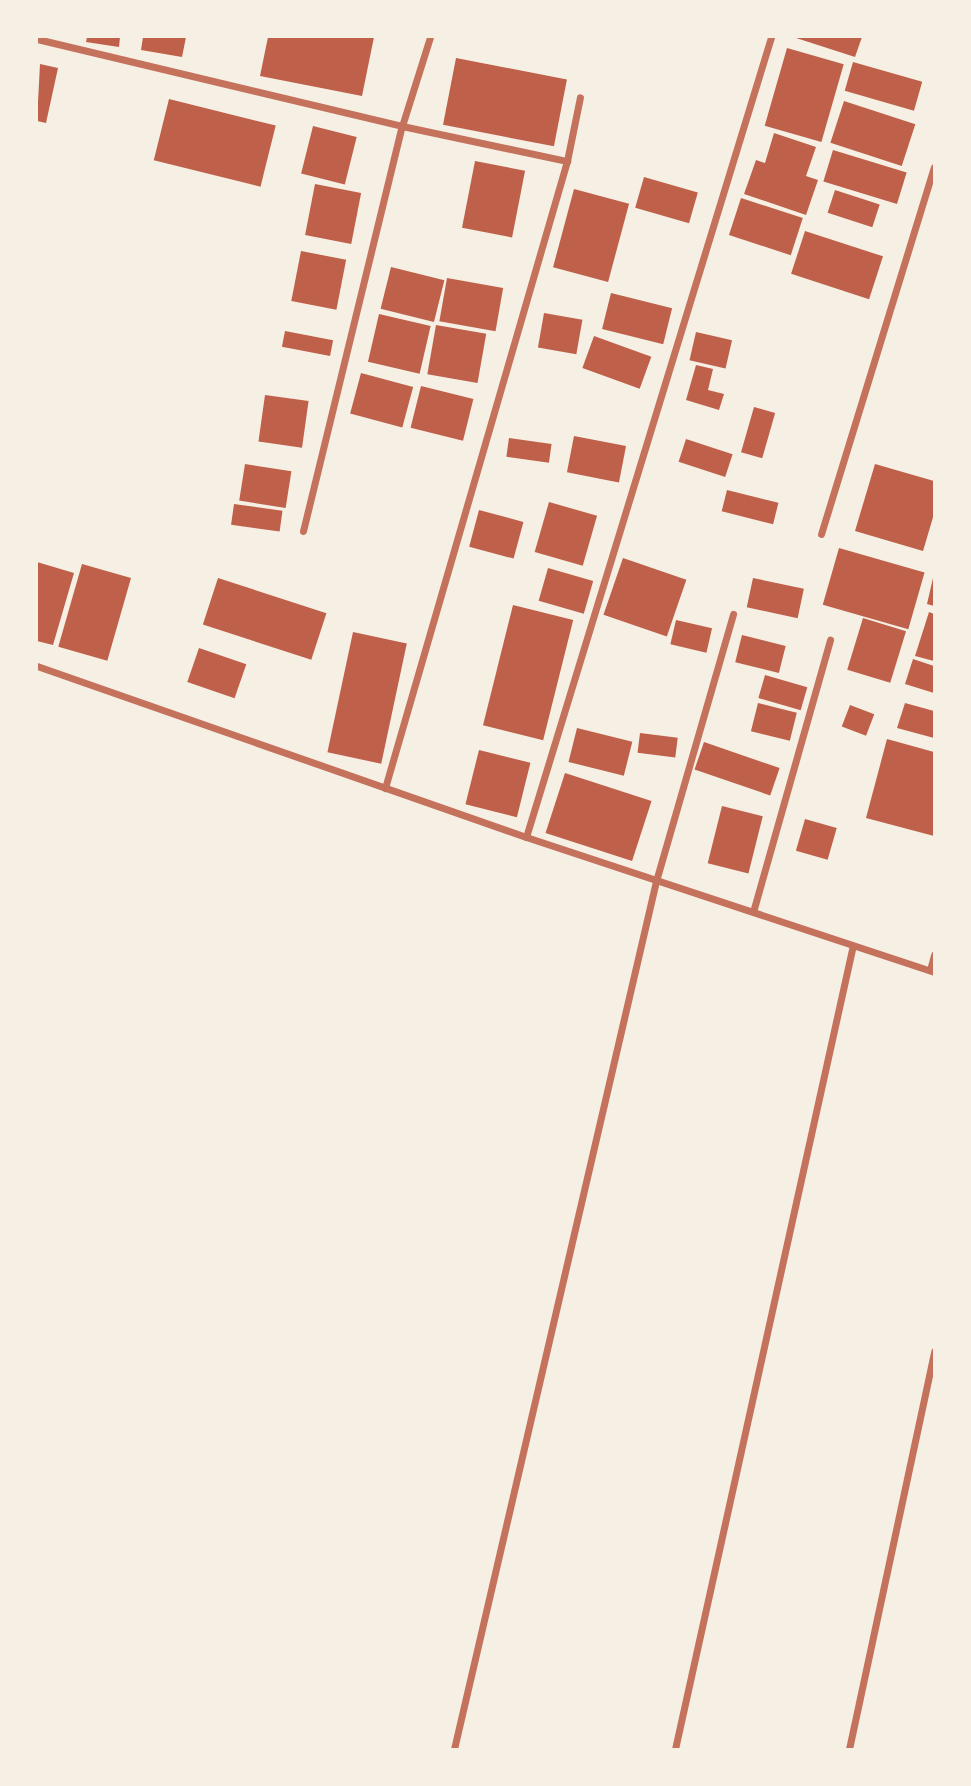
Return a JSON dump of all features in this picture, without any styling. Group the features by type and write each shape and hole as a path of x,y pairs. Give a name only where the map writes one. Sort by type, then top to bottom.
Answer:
{"street":[{"path":"303,531 402,126 429,37"},
{"path":"526,836 771,37"},
{"path":"37,39 402,126 566,161"},
{"path":"385,788 566,161 580,97"},
{"path":"821,534 934,167"},
{"path":"454,1749 656,881 733,614"},
{"path":"753,912 830,640"},
{"path":"37,666 656,881 932,971 934,955"},
{"path":"675,1749 853,945"},
{"path":"849,1749 934,1351"}],"building":[{"path":"87,37 120,37 119,47 86,42"},
{"path":"143,37 186,37 182,57 141,50"},
{"path":"268,37 374,37 362,96 260,76"},
{"path":"793,37 862,37 855,57"},
{"path":"787,48 844,64 821,142 765,126"},
{"path":"456,58 567,80 554,146 443,125"},
{"path":"853,62 922,82 914,111 845,91"},
{"path":"40,64 58,68 46,123 37,121"},
{"path":"169,99 276,126 260,187 154,160"},
{"path":"844,101 915,124 902,166 830,143"},
{"path":"313,126 357,137 345,184 301,174"},
{"path":"774,133 816,147 806,176 818,180 806,215 744,194 756,160 765,163"},
{"path":"833,150 907,173 897,204 823,182"},
{"path":"475,161 525,171 512,237 462,228"},
{"path":"644,177 698,192 689,223 635,208"},
{"path":"315,184 361,193 351,244 305,235"},
{"path":"574,189 629,204 608,282 553,267"},
{"path":"835,190 880,205 872,227 828,213"},
{"path":"741,198 803,218 791,255 729,235"},
{"path":"805,231 883,256 869,299 791,274"},
{"path":"301,251 346,260 336,310 291,301"},
{"path":"391,267 444,280 434,322 381,309"},
{"path":"447,278 503,288 495,331 439,321"},
{"path":"611,293 672,308 663,344 602,329"},
{"path":"544,313 582,320 576,354 538,347"},
{"path":"379,314 431,326 420,374 368,362"},
{"path":"436,325 486,334 478,383 427,374"},
{"path":"285,331 333,340 330,356 282,347"},
{"path":"696,332 732,340 726,369 689,360"},
{"path":"594,336 651,357 640,389 582,368"},
{"path":"696,365 713,369 708,390 724,394 719,410 686,400"},
{"path":"361,373 413,387 402,428 350,414"},
{"path":"421,386 473,399 463,441 411,428"},
{"path":"265,395 309,401 302,448 258,442"},
{"path":"754,407 775,413 762,458 741,452"},
{"path":"574,436 626,446 619,482 567,472"},
{"path":"509,438 552,444 549,463 506,457"},
{"path":"686,439 733,454 725,477 679,462"},
{"path":"245,464 291,471 286,508 239,501"},
{"path":"875,464 934,481 934,514 923,551 855,531"},
{"path":"727,490 778,503 773,524 722,511"},
{"path":"549,502 597,516 583,566 535,552"},
{"path":"234,504 283,511 280,532 231,525"},
{"path":"479,510 523,522 514,559 469,547"},
{"path":"839,548 925,573 908,629 823,605"},
{"path":"623,558 686,580 667,637 603,615"},
{"path":"37,562 74,573 53,645 37,641"},
{"path":"82,564 131,578 107,661 58,647"},
{"path":"548,568 593,581 584,614 539,601"},
{"path":"218,578 326,613 311,660 203,625"},
{"path":"753,578 804,589 798,618 747,607"},
{"path":"934,578 934,606 927,604"},
{"path":"513,605 573,620 543,740 483,725"},
{"path":"929,612 934,614 934,661 915,656"},
{"path":"863,618 906,631 890,683 847,670"},
{"path":"676,620 712,628 706,653 670,644"},
{"path":"353,632 407,643 381,764 327,752"},
{"path":"742,635 786,646 779,673 735,662"},
{"path":"199,648 246,664 235,698 187,682"},
{"path":"913,659 934,666 934,693 905,684"},
{"path":"765,675 807,687 801,710 758,698"},
{"path":"758,703 797,713 790,741 751,731"},
{"path":"905,703 934,711 934,738 897,728"},
{"path":"850,705 874,714 866,736 842,726"},
{"path":"577,728 632,742 624,776 569,762"},
{"path":"640,733 678,738 675,757 638,753"},
{"path":"887,739 934,752 934,836 866,818"},
{"path":"704,742 780,768 770,795 695,769"},
{"path":"479,750 530,763 517,817 465,804"},
{"path":"565,773 652,801 632,861 546,833"},
{"path":"722,806 763,816 748,873 708,863"},
{"path":"805,819 837,828 828,860 796,851"}]}
